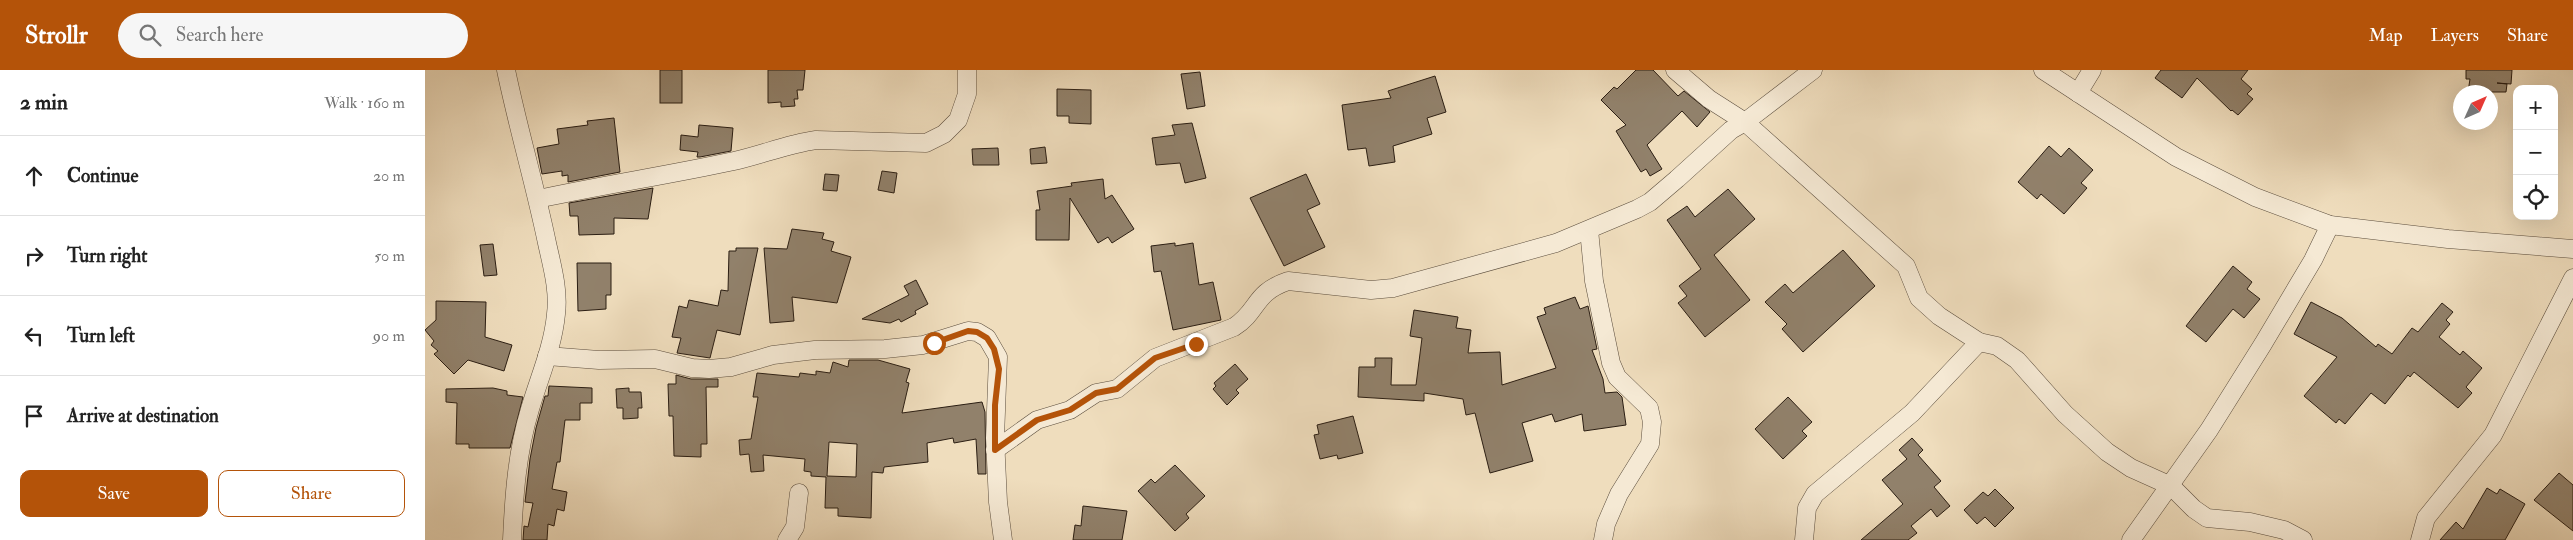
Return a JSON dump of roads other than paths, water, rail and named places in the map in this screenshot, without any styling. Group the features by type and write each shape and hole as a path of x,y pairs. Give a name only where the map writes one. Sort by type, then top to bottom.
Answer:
{"street":[{"path":"506,70 515,116 538,199 556,288 557,313 547,356 529,410 520,448 515,478 512,540"},
{"path":"538,199 620,181 735,161 798,142 816,140 926,142 944,134 958,120 967,94 967,70"},
{"path":"1675,70 1709,99 1745,122 1906,266 1919,298 1939,316 1979,342 1997,346 2017,360 2065,414 2107,452 2131,468 2171,486 2194,509 2211,520 2250,522 2284,530 2303,540"},
{"path":"995,450 1037,420 1070,410 1096,393 1121,387 1155,358 1234,327 1244,320 1260,296 1277,284 1288,281 1371,290 1393,288 1557,243 1650,202 1731,130 1745,122 1813,70"},
{"path":"2043,70 2177,157 2255,197 2330,226 2448,239 2573,249"},
{"path":"2078,93 2092,70"},
{"path":"2131,540 2171,486 2263,344 2313,260 2330,226"},
{"path":"1589,230 1594,281 1611,363 1617,377 1649,408 1652,422 1650,444 1619,494 1606,524 1603,540"},
{"path":"2420,540 2427,518 2493,435 2573,278"},
{"path":"547,356 599,360 655,359 692,368 709,369 731,367 773,355 815,350 885,349 923,345 968,331 977,332 987,338 998,356 999,369 994,413 995,450 998,502 1003,540"},
{"path":"1804,540 1807,508 1815,494 1911,413 1979,342"},
{"path":"787,540 795,527 799,510 799,493"}]}
